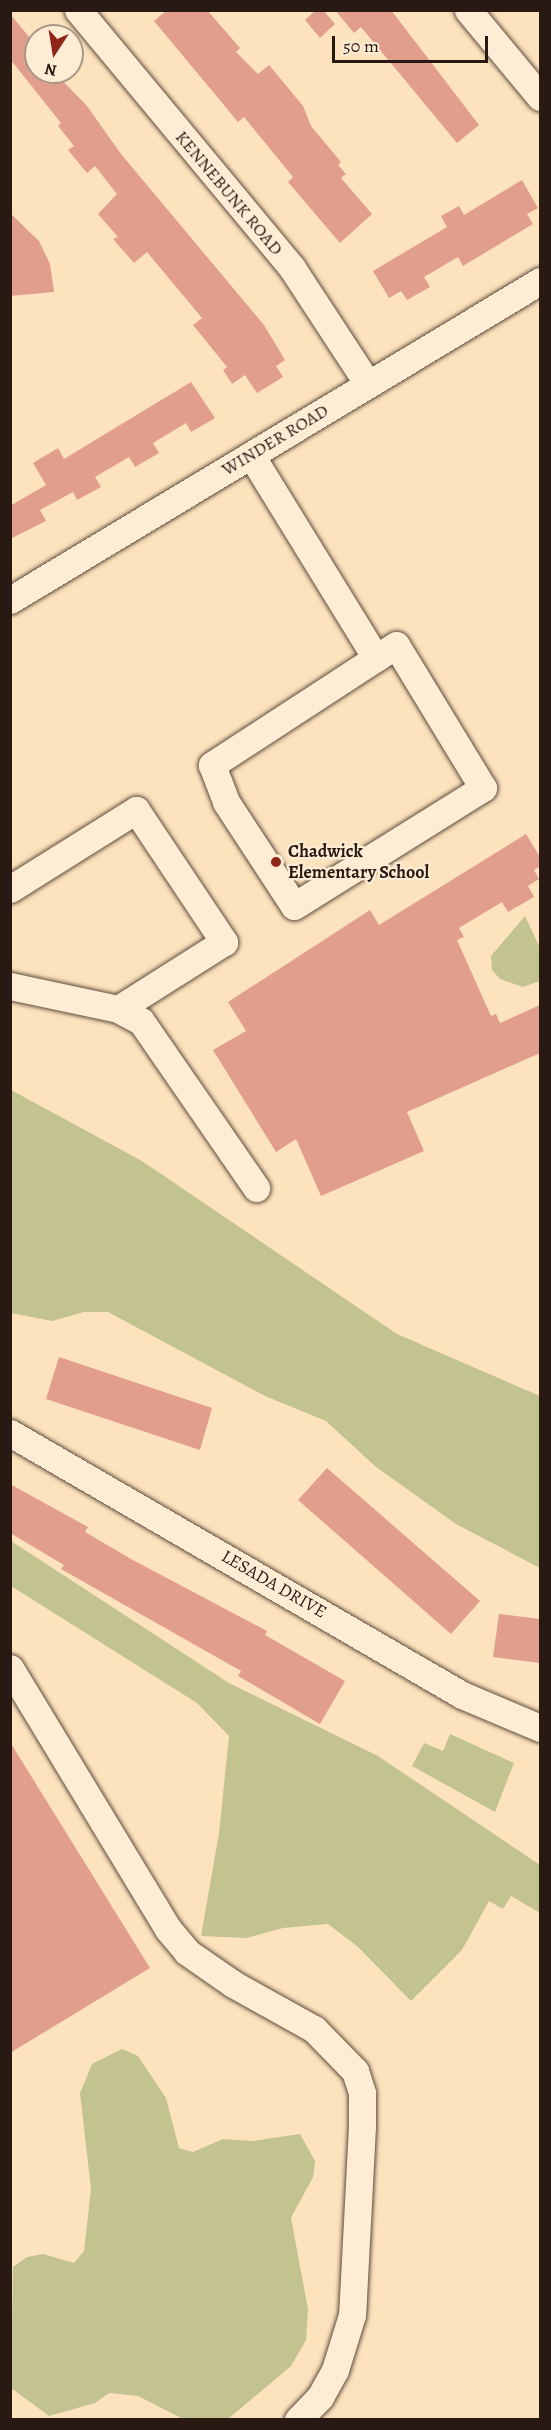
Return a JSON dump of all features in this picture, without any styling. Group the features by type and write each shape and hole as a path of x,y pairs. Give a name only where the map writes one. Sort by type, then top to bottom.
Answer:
{"street":[{"name":"KENNEBUNK ROAD","path":"78,10 292,268 368,384"},
{"path":"468,10 540,97"},
{"name":"WINDER ROAD","path":"10,600 540,281"},
{"path":"251,455 483,788 294,906 226,802 212,765 386,651"},
{"path":"10,889 136,810 224,942 118,1009"},
{"path":"10,986 118,1009 141,1021 256,1188"},
{"name":"LESADA DRIVE","path":"10,1433 462,1695 540,1728"},
{"path":"10,1668 163,1920 187,1952 233,1984 314,2029 355,2071 362,2093 362,2126 352,2315 335,2370 320,2397 298,2420"}],"green space":[{"path":"525,916 540,948 540,981 523,987 500,979 492,970 491,956"},
{"path":"11,1090 142,1161 397,1334 540,1396 540,1568 456,1524 376,1467 326,1421 265,1396 108,1312 84,1312 52,1321 11,1313"},
{"path":"11,1541 229,1683 378,1756 540,1865 540,1913 511,1896 503,1909 489,1901 462,1950 411,2001 357,1946 328,1924 283,1928 247,1938 201,1936 219,1833 229,1736 197,1703 11,1586"},
{"path":"450,1734 514,1763 495,1812 412,1766 424,1743 443,1751"},
{"path":"122,2049 138,2056 166,2098 179,2148 193,2152 223,2139 252,2141 300,2134 315,2161 313,2177 291,2218 308,2309 306,2340 291,2366 228,2419 183,2419 138,2396 109,2393 95,2403 49,2416 11,2388 13,2267 27,2257 43,2254 74,2263 84,2251 91,2189 80,2093 92,2064"}],"building":[{"path":"167,10 207,10 240,48 236,52 258,74 269,65 303,106 311,126 341,162 338,165 346,174 341,178 372,214 340,243 288,182 293,177 244,117 238,122 154,21"},
{"path":"316,10 323,10 335,24 320,38 305,20"},
{"path":"335,10 391,10 479,125 457,143 361,27 354,33"},
{"path":"10,14 24,31 24,77 10,59"},
{"path":"30,84 66,84 87,106 121,154 264,325 285,360 276,366 283,377 257,393 245,375 232,384 223,370 227,367 193,325 202,318 147,252 134,263 113,239 118,237 98,214 117,194 95,166 87,173 68,150 74,146 58,126 61,123"},
{"path":"522,180 538,208 527,214 533,224 463,266 458,257 424,277 430,287 407,300 401,291 389,298 373,271 447,227 441,216 459,206 464,215"},
{"path":"10,213 39,241 50,264 54,292 10,296"},
{"path":"191,382 215,418 191,432 186,423 153,443 159,453 135,467 129,457 95,477 101,487 77,500 73,492 40,510 46,521 10,539 10,506 46,485 33,463 58,448 64,459"},
{"path":"526,834 540,857 540,866 534,870 539,879 528,886 534,897 508,912 502,902 459,928 464,937 457,940 491,1016 496,1014 500,1023 540,1005 540,1053 407,1112 424,1151 321,1196 296,1139 276,1152 213,1050 246,1031 228,1002 370,910 379,925"},
{"path":"59,1357 212,1408 200,1450 46,1399"},
{"path":"327,1468 480,1601 451,1634 298,1500"},
{"path":"10,1484 88,1527 85,1532 131,1559 267,1631 265,1635 345,1681 320,1724 238,1676 241,1671 61,1569 64,1565 10,1533"},
{"path":"499,1614 540,1619 540,1663 493,1657"},
{"path":"10,1742 150,1968 10,2053"}],"place":[{"name":"Chadwick Elementary School","path":"276,862"}]}
